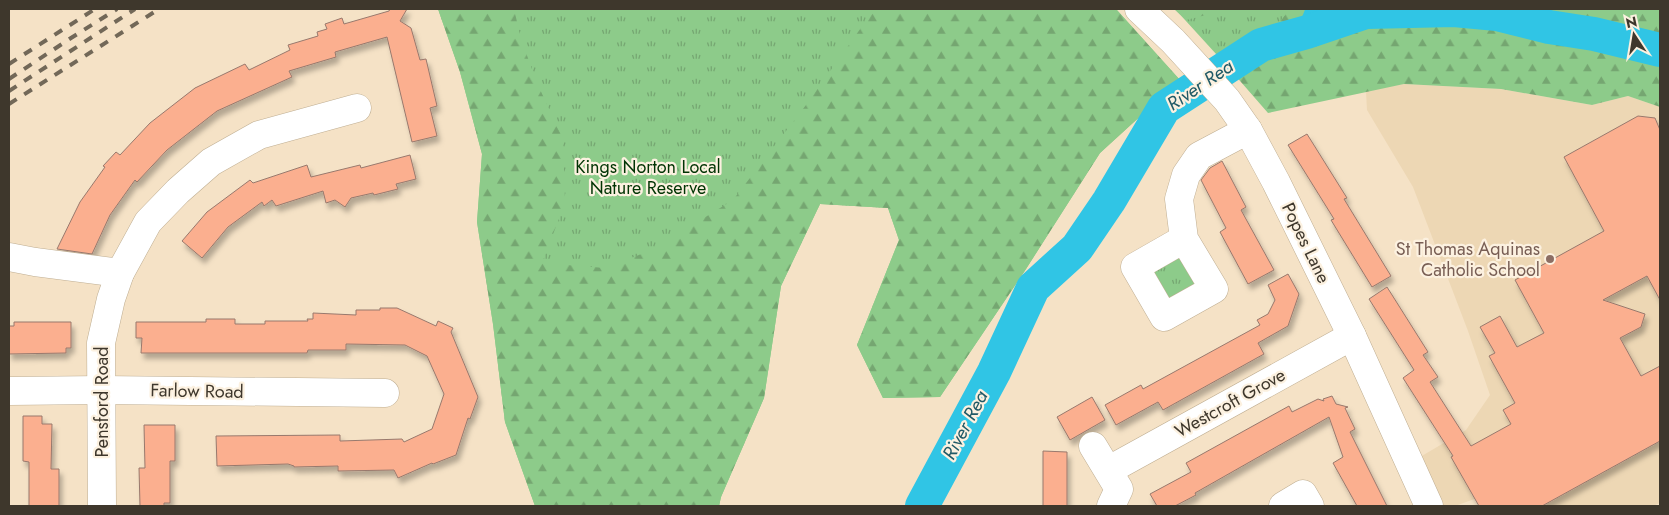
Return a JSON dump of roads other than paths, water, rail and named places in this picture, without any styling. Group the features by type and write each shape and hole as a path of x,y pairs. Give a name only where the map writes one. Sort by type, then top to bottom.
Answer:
{"street":[{"name":"Popes Lane","path":"1139,9 1222,94 1244,124 1276,182 1352,336 1421,504"},
{"name":"Pensford Road","path":"102,506 101,343 111,299 120,272 148,222 178,191 211,162 259,134 357,106"},
{"path":"1184,239 1179,199 1186,175 1198,156 1244,124"},
{"path":"9,257 120,272"},
{"name":"Westcroft Grove","path":"1093,446 1113,489 1352,336"},
{"name":"Farlow Road","path":"9,391 385,393"},
{"path":"1283,506 1303,494 1310,506"}],"waterway":[{"path":"1307,32 1316,9"},
{"name":"River Rea","path":"922,506 994,372 1033,288 1077,248 1109,201 1164,108 1261,45 1366,12 1454,10 1497,14 1660,50"}],"railway":[{"path":"9,64 95,9"},
{"path":"9,79 117,9"},
{"path":"9,91 135,9"},
{"path":"9,104 159,9"}],"place":[{"name":"St Thomas Aquinas Catholic School","path":"1550,259"}],"park label":[{"name":"Kings Norton Local Nature Reserve","path":"648,177"}]}
